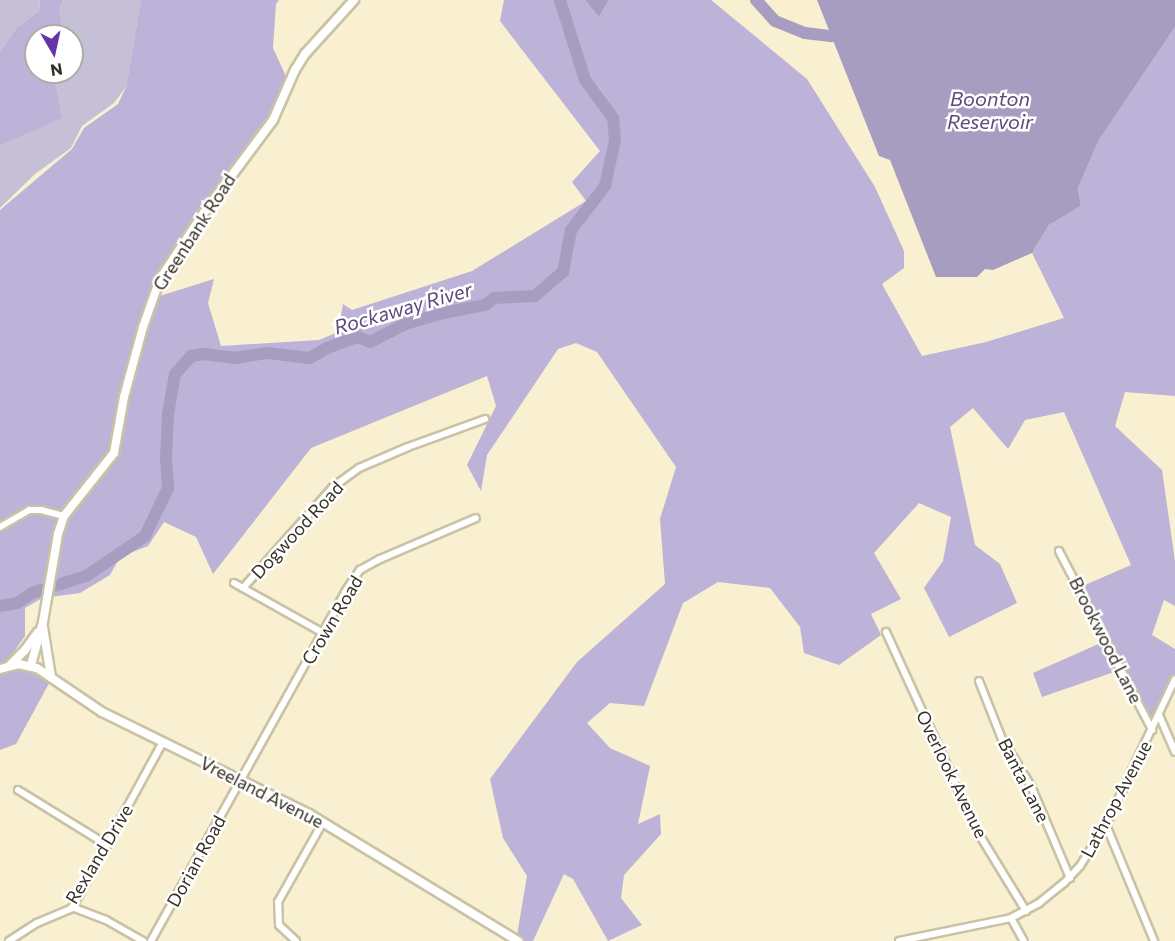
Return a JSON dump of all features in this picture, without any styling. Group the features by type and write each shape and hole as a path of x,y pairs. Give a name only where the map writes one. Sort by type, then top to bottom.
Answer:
{"street":[{"name":"Greenbank Road","path":"31,665 43,622 55,548 64,516 114,453 119,440 124,397 148,309 160,279 209,206 273,120 295,70 305,54 354,0"},
{"name":"Dogwood Road","path":"243,588 333,487 359,468 418,442 485,419"},
{"path":"0,527 29,510 41,510 64,516"},
{"name":"Crown Road","path":"242,780 322,633 360,570 380,559 476,519"},
{"name":"Brookwood Lane","path":"1059,551 1152,730"},
{"path":"234,583 322,633"},
{"name":"Greenbank Road","path":"9,666 26,650 43,622"},
{"name":"Greenbank Road","path":"43,622 51,677"},
{"name":"Overlook Avenue","path":"886,632 977,831 1026,911"},
{"path":"0,669 9,666 31,665"},
{"name":"Vreeland Avenue","path":"31,665 85,702 323,822 518,941"},
{"name":"Lathrop Avenue","path":"899,941 918,939 1011,918 1026,911 1070,878 1106,825 1175,679"},
{"name":"Banta Lane","path":"979,681 1002,739 1030,786 1070,878"},
{"path":"1159,715 1175,752"},
{"name":"Rexland Drive","path":"9,941 37,923 72,907 164,742"},
{"name":"Dorian Road","path":"151,941 242,780"},
{"path":"18,790 107,845"},
{"path":"296,941 279,925 278,902 323,822"},
{"path":"1106,825 1155,941"},
{"path":"72,907 106,920 143,941"},
{"path":"1011,918 1024,941"}],"shaded area":[{"path":"0,0 40,0 39,11 17,27 0,51"},
{"path":"40,0 63,0 60,7 61,24 24,24 24,84 55,84 62,118 0,146 0,51 17,27 39,11"},
{"path":"63,0 141,0 126,87 114,103 82,126 71,148 35,174 0,208 0,146 61,118 55,84 84,84 84,24 61,24 60,7"},
{"path":"141,0 279,0 276,4 273,48 289,83 278,110 147,300 214,279 208,303 221,346 319,340 338,332 343,304 352,310 472,271 586,201 572,182 600,151 500,21 504,0 585,0 599,17 609,0 711,0 807,79 875,187 904,251 904,268 882,284 922,356 986,342 1064,318 1032,253 1049,225 1081,206 1078,188 1099,140 1175,27 1175,396 1125,392 1115,426 1162,470 1175,561 1175,606 1164,600 1152,635 1175,649 1175,678 1152,729 1117,671 1042,697 1033,673 1103,642 1078,588 1131,565 1064,412 1025,420 1008,449 973,408 950,427 975,545 1000,564 1017,603 949,637 924,588 943,561 951,517 919,503 874,553 901,599 871,614 881,635 839,665 804,653 800,627 770,588 718,582 683,603 644,706 610,703 587,723 610,748 650,766 638,824 660,814 661,834 624,875 621,898 642,925 608,941 573,879 564,874 533,941 516,941 527,876 503,838 490,779 577,662 665,584 660,519 676,467 597,352 576,343 558,349 487,455 481,491 467,465 496,406 487,376 311,448 213,574 196,537 164,522 148,546 120,557 110,575 80,593 42,598 25,608 25,636 6,663 53,676 16,744 0,750 0,210 72,149 84,128 118,104 126,87"}],"water":[{"path":"585,0 609,0 599,17"},
{"name":"Boonton Reservoir","path":"817,0 1175,0 1175,27 1099,140 1078,188 1081,206 1049,225 1032,253 993,270 985,269 977,277 936,277 890,160 879,156"}],"waterway":[{"name":"Rockaway River","path":"0,606 17,603 32,593 86,576 145,536 168,488 166,457 168,414 175,374 191,356 204,354 235,358 268,353 310,358 327,348 358,337 370,342 405,324 443,313 485,305 494,298 535,296 563,272 571,230 605,186 615,140 613,118 585,80 560,0"},
{"name":"Rockaway River","path":"756,0 775,21 805,33 831,36 844,31"}]}
